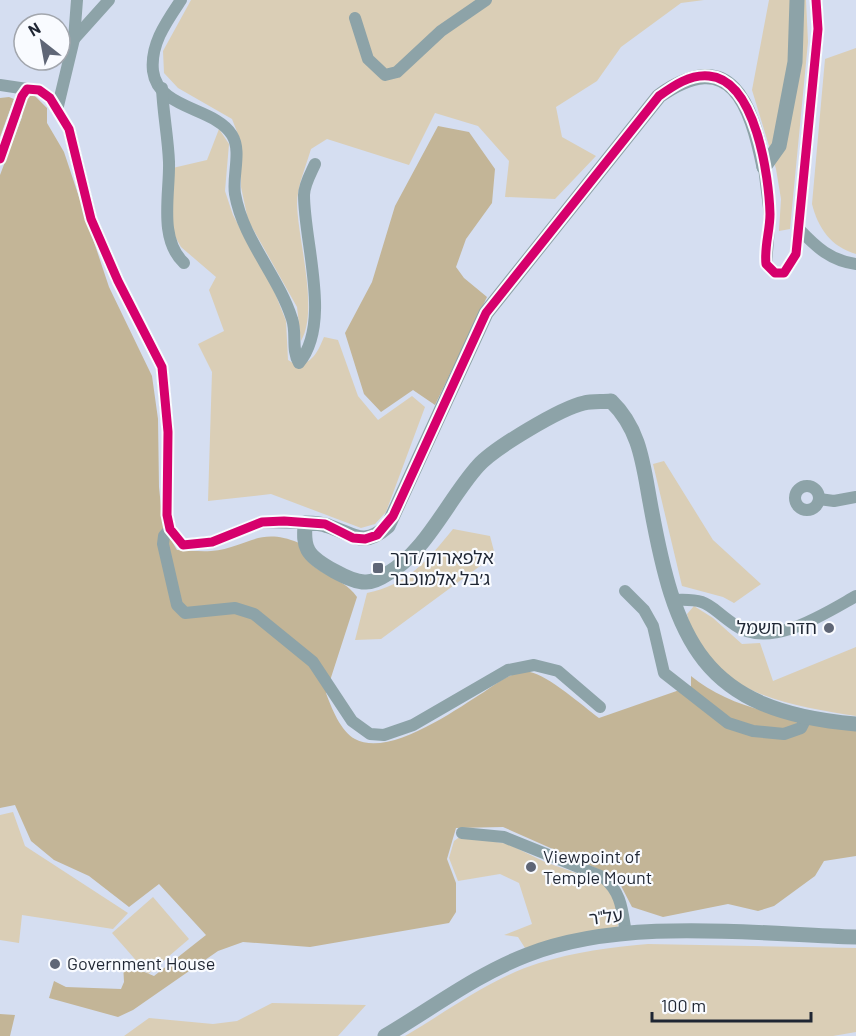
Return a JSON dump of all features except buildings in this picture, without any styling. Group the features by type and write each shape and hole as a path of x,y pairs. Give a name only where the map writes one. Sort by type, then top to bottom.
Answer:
{"street":[{"path":"57,110 74,39 77,0"},
{"path":"74,39 109,0"},
{"path":"181,0 164,25 153,53 153,73 162,88 181,105 222,124 232,136 236,147 234,193 241,218 284,298 293,322 295,356 299,363 307,354 314,327 311,249 304,192 315,164"},
{"path":"356,18 368,59 385,75 397,72 441,31 486,0"},
{"path":"764,167 779,146 795,63 797,0"},
{"path":"0,85 39,90 50,98 69,129 91,219 102,248 162,367 168,432 166,515 170,529 183,545 212,542 262,522 325,524 353,538 366,539 377,535 387,526 486,314 659,96 677,83 697,76 711,75 737,92 751,115 764,167 770,216 766,264 775,273 784,273 790,267 796,254 799,229 818,29 816,0"},
{"path":"162,88 169,164 167,179 170,242 177,256 184,263"},
{"path":"0,159 27,89"},
{"path":"799,229 832,258 856,264"},
{"path":"305,522 305,542 308,551 319,561 336,572 364,583 375,580 389,573 411,554 478,465 496,451 553,417 584,403 611,401 626,415 639,444 653,520 673,600 694,649 716,675 737,691 761,703 807,716 856,724"},
{"path":"788,496 806,485 816,489 819,499 834,501 856,496"},
{"path":"170,529 164,536 163,544 177,605 185,613 235,608 254,615 313,662 352,721 370,734 384,735 413,725 508,670 534,664 558,671 600,707"},
{"path":"625,591 644,610 653,626 664,673 728,723 753,731 784,734 801,728 807,716"},
{"path":"673,600 709,603 734,625 760,635 792,627 856,596"},
{"path":"462,833 504,837 603,877 612,884 620,898 626,933"},
{"name":"על\"ר","path":"385,1036 477,981 526,955 572,942 626,933 665,932 856,937"}],"shaded area":[{"path":"191,0 704,0 681,3 621,47 597,81 556,107 562,137 596,156 555,199 505,197 509,161 478,126 435,113 409,165 327,139 311,149 297,197 308,294 306,328 301,341 297,307 248,220 241,187 241,142 232,119 178,88 164,73 163,51"},
{"path":"769,0 806,0 808,42 790,229 779,231 781,199 776,169 752,90"},
{"path":"856,48 856,254 839,247 827,235 818,221 812,204 825,59"},
{"path":"24,94 34,95 47,108 47,123 64,152 109,287 152,376 158,419 159,487 163,526 177,550 211,551 263,537 285,538 299,543 303,554 317,569 350,589 357,597 326,693 337,719 350,736 369,743 403,737 439,720 506,678 518,673 538,674 599,718 691,686 691,676 727,698 769,713 856,728 856,856 824,861 815,876 774,906 758,911 728,904 663,917 632,907 619,882 607,873 503,827 456,828 447,859 456,883 456,912 449,923 310,947 243,942 218,951 133,1010 118,1017 49,998 54,981 66,987 121,989 124,982 123,963 154,976 206,935 159,884 129,907 89,876 54,860 31,841 15,805 0,808 0,175 22,117"},
{"path":"0,98 14,99 0,137"},
{"path":"438,126 469,132 495,169 492,203 466,239 456,267 464,278 487,297 435,405 413,390 381,412 364,394 345,333 372,282 395,206"},
{"path":"219,129 229,144 225,191 233,215 275,293 286,321 288,360 298,366 303,364 315,355 324,337 338,340 358,396 378,420 412,396 425,407 386,512 375,524 361,528 271,494 208,501 212,372 198,344 224,331 209,290 216,277 181,247 168,224 164,170 207,160"},
{"path":"664,461 713,540 761,584 734,603 723,597 682,586 653,464"},
{"path":"453,529 490,536 495,555 381,639 355,640 367,593 394,584 416,570"},
{"path":"694,606 713,618 742,644 760,643 773,681 856,647 856,716 777,700 730,678 711,662 697,641 687,614"},
{"path":"13,812 25,846 128,913 113,929 22,915 19,943 0,940 0,815"},
{"path":"461,836 508,844 545,862 599,881 613,891 619,922 617,928 525,948 518,937 504,935 532,924 519,883 500,874 458,881 449,858 454,841"},
{"path":"153,897 189,939 148,974 112,933"},
{"path":"648,944 856,948 856,1032 833,1036 405,1036 487,986 521,969 580,953"},
{"path":"272,1003 366,1005 338,1036 124,1036 149,1018 213,1024 237,1021"},
{"path":"0,1014 15,1015 10,1036 0,1036"}],"cycle path":[{"path":"0,159 22,96 27,89 39,90 50,98 69,129 91,219 118,281 162,367 168,432 167,515 170,529 183,545 212,542 262,522 284,521 325,524 353,538 365,539 377,535 393,516 486,313 659,96 676,85 695,77 709,76 725,82 738,94 749,112 757,133 767,177 770,220 766,264 775,273 784,273 796,254 818,29 816,0"}],"place":[{"name":"אלפארוק/דרך ג׳בל אלמוכבר","path":"378,568"},
{"name":"חדר חשמל","path":"829,628"},
{"name":"Viewpoint of Temple Mount","path":"531,867"},
{"name":"Government House","path":"55,964"}]}
